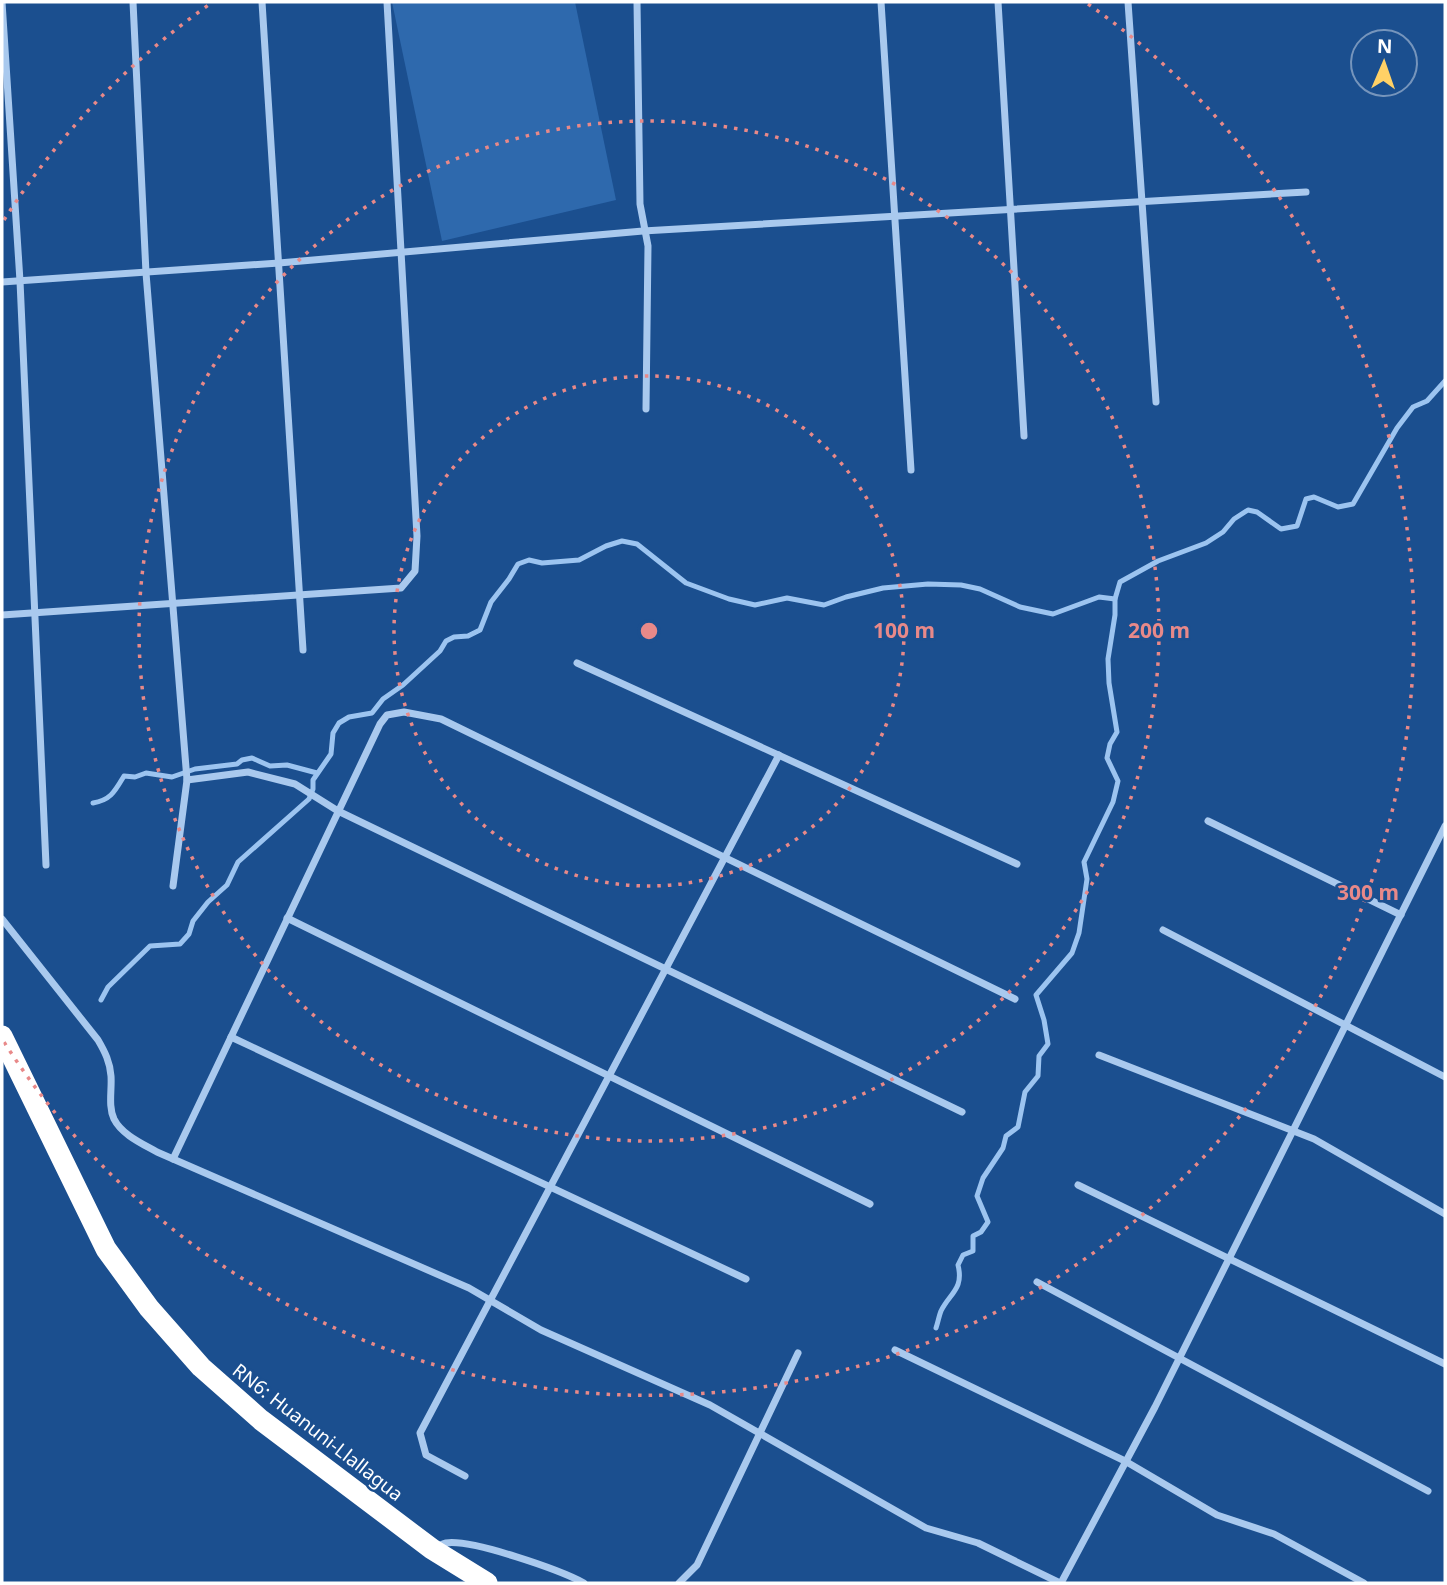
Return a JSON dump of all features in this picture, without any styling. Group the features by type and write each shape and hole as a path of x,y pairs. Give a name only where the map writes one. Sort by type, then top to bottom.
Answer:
{"highway":[{"name":"RN6: Huanuni-Llallagua","path":"2,1036 106,1250 149,1308 201,1367 261,1420 432,1549 487,1583"}],"street":[{"path":"2,2 20,281 46,865"},
{"path":"133,2 146,273 187,780 173,886"},
{"path":"262,2 303,650"},
{"path":"2,615 401,588 415,571 417,536 387,2"},
{"path":"637,2 640,204 648,246 646,409"},
{"path":"881,2 911,470"},
{"path":"998,2 1024,436"},
{"path":"1128,2 1156,402"},
{"path":"2,282 446,250 645,231 1306,192"},
{"path":"578,663 1017,864"},
{"path":"173,1159 338,811 380,724 387,715 404,712 441,719 1015,999"},
{"path":"465,1476 426,1455 420,1433 779,755"},
{"path":"187,780 248,772 295,784 338,811 962,1112"},
{"path":"1208,821 1401,915"},
{"path":"2,919 98,1040 107,1056 114,1120 132,1138 173,1159 469,1288 541,1330 710,1405 926,1528 978,1543 1060,1583 1180,1357 1445,826"},
{"path":"287,918 870,1204"},
{"path":"1163,930 1445,1077"},
{"path":"231,1037 551,1185 746,1279"},
{"path":"1099,1055 1314,1139 1445,1214"},
{"path":"1078,1185 1445,1364"},
{"path":"1037,1282 1428,1491"},
{"path":"895,1350 1125,1461 1217,1515 1274,1534 1364,1583"},
{"path":"679,1583 697,1565 798,1353"},
{"path":"432,1549 447,1543 480,1547 570,1575 584,1583"}],"shaded area":[{"path":"392,2 575,2 616,200 442,241"}],"waterway":[{"path":"936,1328 941,1311 958,1285 958,1265 963,1255 973,1251 973,1236 981,1232 988,1222 977,1196 983,1178 1003,1148 1006,1136 1018,1127 1025,1092 1038,1076 1039,1056 1048,1044 1036,995 1072,953 1079,933 1087,879 1084,862 1113,802 1118,781 1107,758 1110,744 1117,732 1108,659 1115,599 1120,582 1158,561 1206,543 1248,510 1257,512 1281,529 1297,526 1306,499 1314,497 1338,507 1353,504 1397,428 1413,407 1427,401 1445,381"},
{"path":"101,1000 108,987 150,946 180,944 208,902 227,885 238,862 309,799 313,780 331,754 333,733 339,723 349,717 372,713 383,699 403,685 440,651 446,641 480,630 491,602 518,564 529,560 542,563 579,560 622,541 637,544 686,583 729,599 755,605 787,598 824,605 883,588 928,584 961,585 980,589 1020,607 1053,614 1099,597 1115,599"},
{"path":"93,803 108,797 124,776 135,777 146,773 172,777 195,769 237,764 252,758 270,766 287,765 317,773"}]}
